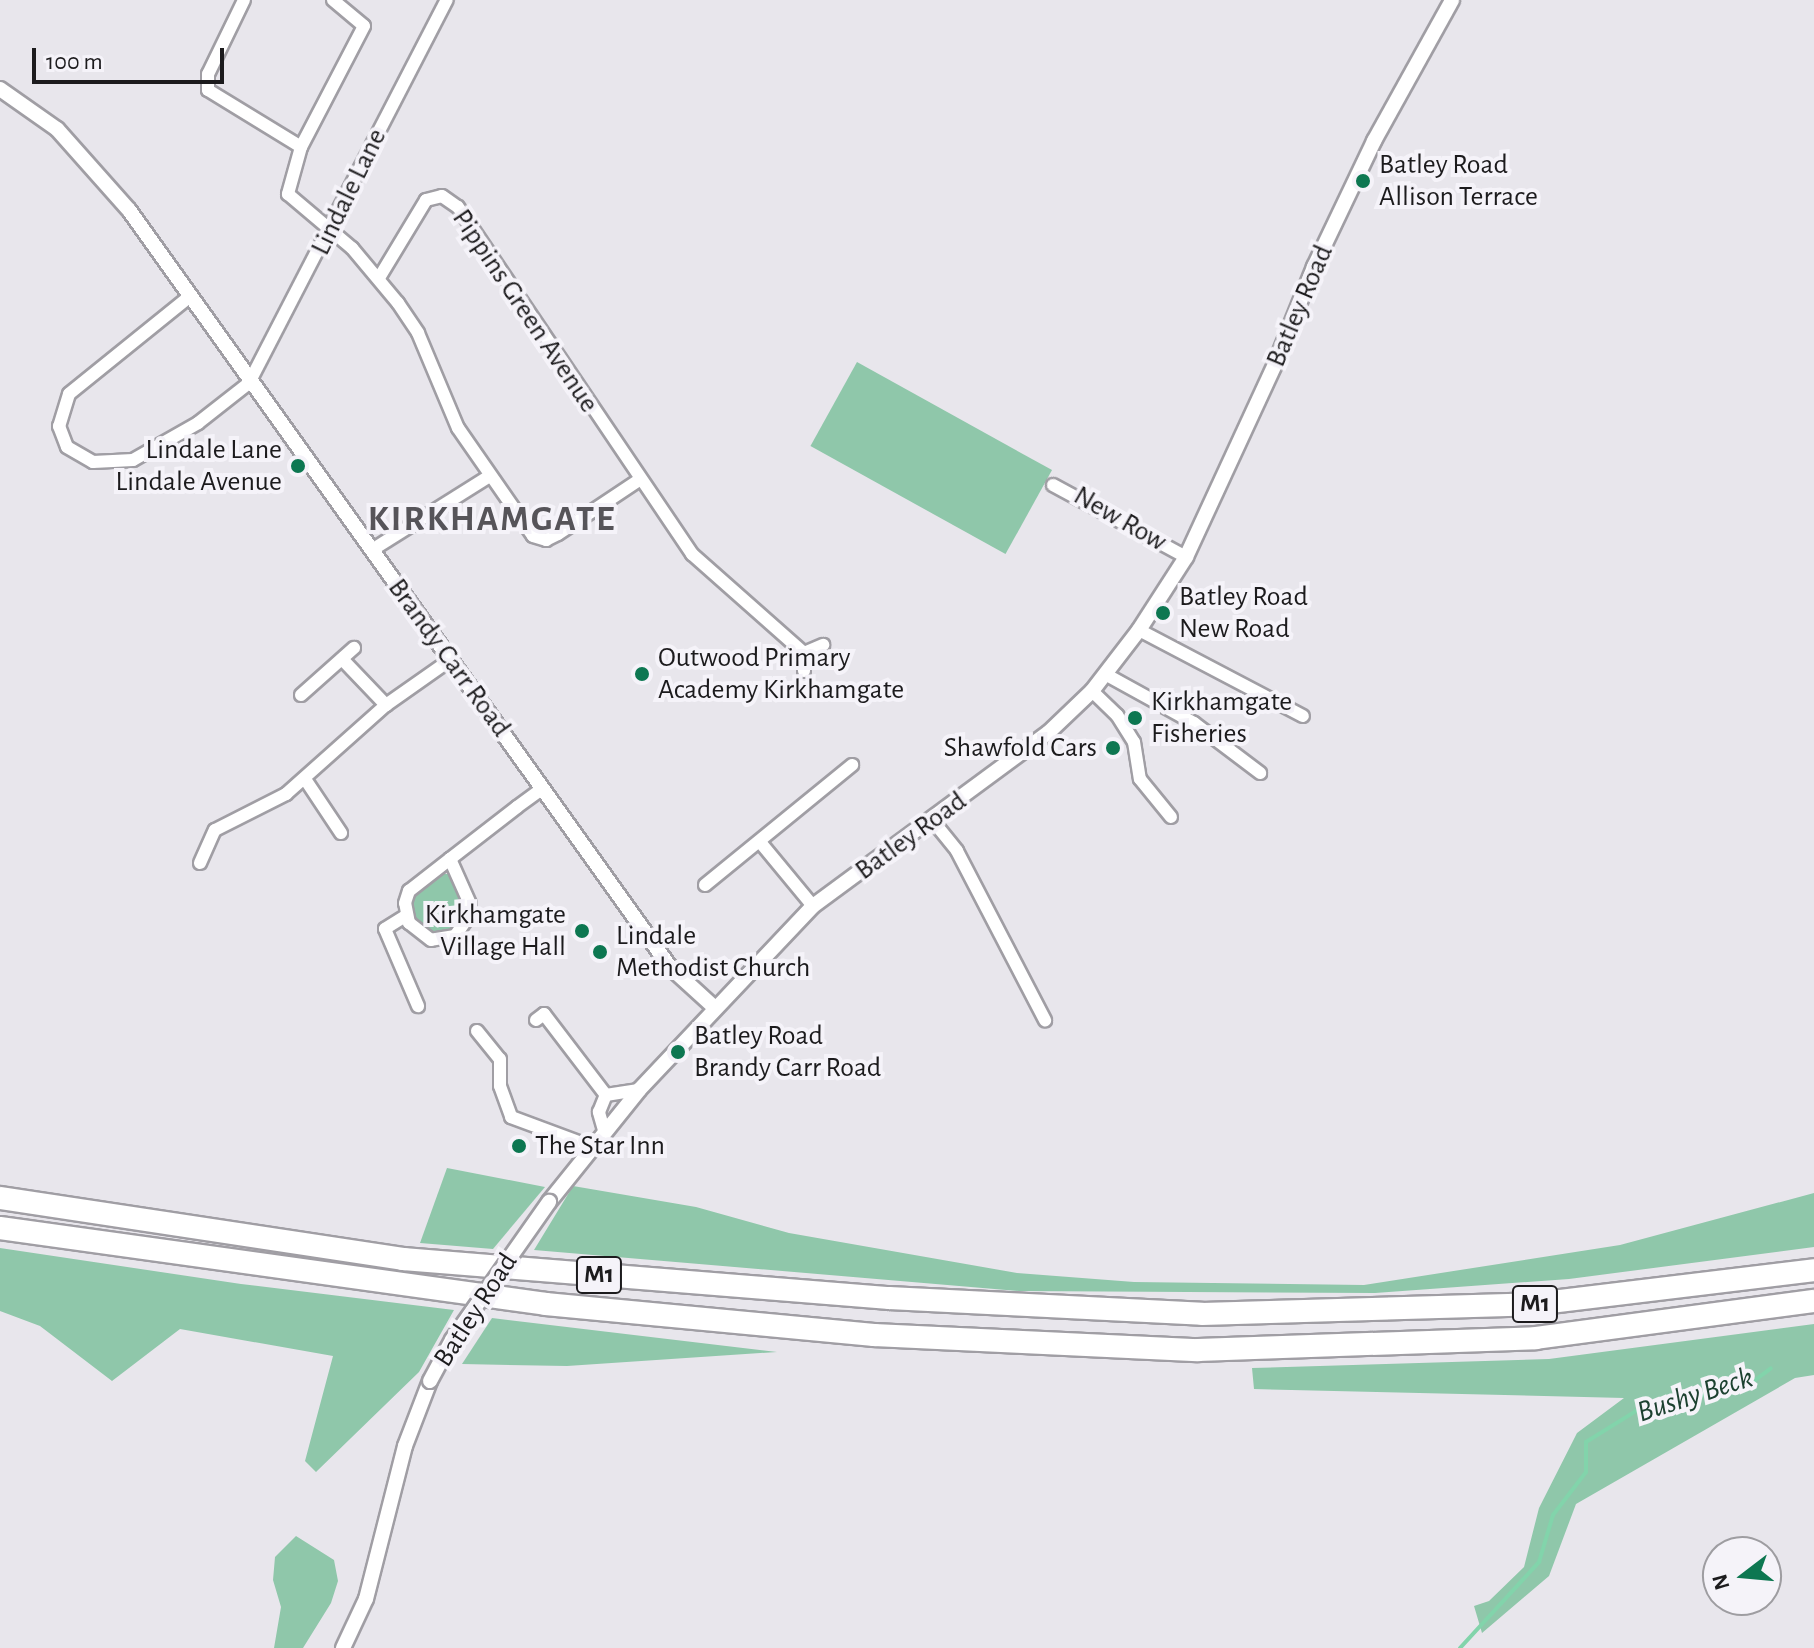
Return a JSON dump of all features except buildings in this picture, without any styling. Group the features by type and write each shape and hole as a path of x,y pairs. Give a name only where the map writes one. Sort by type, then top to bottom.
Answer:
{"highway":[{"name":"M1","path":"0,1198 403,1259 889,1298 1202,1314 1534,1304 1814,1270"},
{"name":"M1","path":"0,1228 546,1304 874,1335 1198,1350 1536,1338 1814,1301"}],"street":[{"path":"244,0 208,74 208,90 301,147"},
{"path":"333,0 364,26 301,147 288,194 379,278 418,333 434,382 488,477 533,536 546,540 639,480"},
{"name":"Lindale Lane","path":"249,383 330,232 447,0"},
{"name":"Batley Road","path":"343,1648 366,1599 405,1446 430,1381 452,1340 604,1130 813,906 933,821 1048,733 1092,691 1139,630 1186,557 1275,364 1314,267 1374,141 1452,0"},
{"name":"Brandy Carr Road","path":"0,89 25,101 85,158 372,550 670,967 715,1008"},
{"name":"Pippins Green Avenue","path":"379,278 426,200 442,196 458,207 639,480 692,554 804,653"},
{"path":"189,297 69,394 59,419 62,441 93,462 133,460 198,423 249,383"},
{"path":"372,550 488,477"},
{"name":"New Row","path":"1053,485 1186,557"},
{"path":"1139,630 1303,716"},
{"path":"804,671 804,653 823,645"},
{"path":"301,695 354,648"},
{"path":"342,659 386,705"},
{"path":"200,863 215,830 286,794 386,705 450,660"},
{"path":"1105,674 1194,723 1260,773"},
{"path":"1092,691 1117,715 1134,742 1140,779 1171,817"},
{"path":"705,885 852,765"},
{"path":"305,779 345,830 328,842"},
{"path":"450,859 470,904 463,928 445,940 431,940 419,935 407,915 409,891 450,859 543,788"},
{"path":"1160,803 1171,792"},
{"path":"933,821 957,851 1045,1020"},
{"path":"760,842 813,906"},
{"path":"407,915 385,929 418,1006"},
{"path":"536,1020 544,1014 606,1095"},
{"path":"477,1031 500,1059 500,1086 511,1117 592,1147"},
{"path":"606,1095 639,1090"},
{"path":"604,1130 599,1112 606,1095"}],"green space":[{"path":"857,362 1052,470 1005,554 810,446"},
{"path":"438,874 452,874 465,911 450,934 433,936 412,918 410,907 412,897"},
{"path":"447,1168 545,1187 493,1249 420,1243"},
{"path":"573,1186 696,1207 789,1233 1017,1273 1134,1282 1364,1285 1620,1245 1814,1193 1814,1247 1569,1279 1375,1293 1019,1291 534,1250"},
{"path":"0,1248 241,1284 454,1310 419,1372 316,1472 305,1461 333,1356 180,1329 112,1381 40,1326 0,1311"},
{"path":"492,1318 777,1352 567,1366 462,1364"},
{"path":"1814,1324 1814,1375 1795,1378 1576,1504 1549,1576 1482,1633 1474,1606 1489,1601 1524,1567 1539,1508 1577,1433 1624,1398 1254,1389 1252,1368 1549,1359"},
{"path":"296,1536 334,1560 338,1581 331,1603 303,1648 274,1648 281,1607 273,1580 275,1557"}],"waterway":[{"name":"Bushy Beck","path":"1460,1648 1539,1562 1553,1515 1586,1472 1586,1442 1636,1411 1750,1384 1771,1368"}],"place":[{"name":"Batley Road Allison Terrace","path":"1363,181"},
{"name":"Lindale Lane Lindale Avenue","path":"298,466"},
{"name":"Batley Road New Road","path":"1163,613"},
{"name":"Outwood Primary Academy Kirkhamgate","path":"642,674"},
{"name":"Kirkhamgate Fisheries","path":"1135,718"},
{"name":"Shawfold Cars","path":"1113,748"},
{"name":"Kirkhamgate Village Hall","path":"582,931"},
{"name":"Lindale Methodist Church","path":"600,952"},
{"name":"Batley Road Brandy Carr Road","path":"678,1052"},
{"name":"The Star Inn","path":"519,1146"}],"district":[{"name":"KIRKHAMGATE","path":"492,520"}]}
